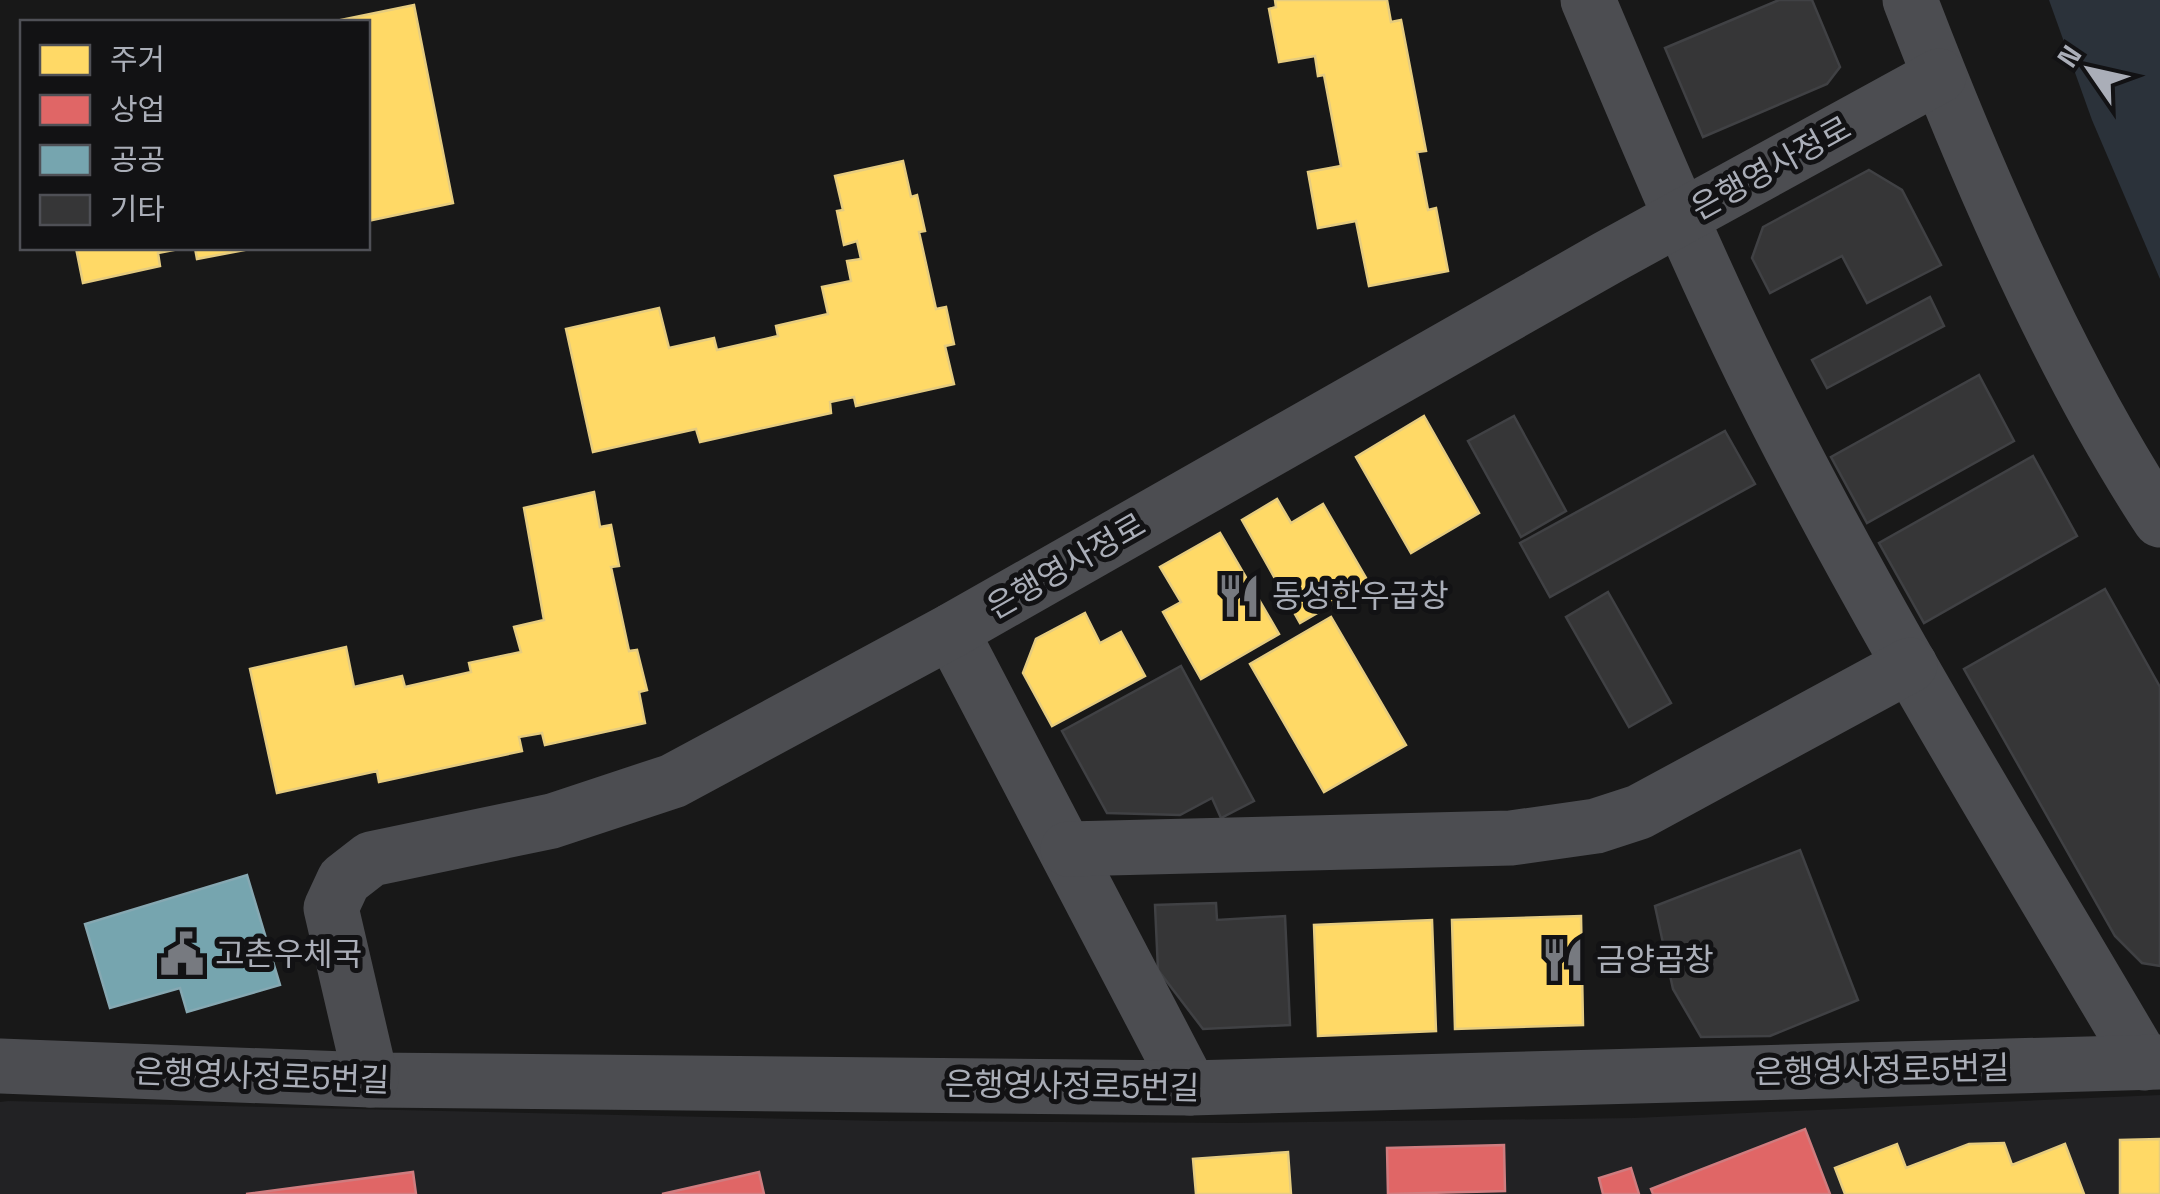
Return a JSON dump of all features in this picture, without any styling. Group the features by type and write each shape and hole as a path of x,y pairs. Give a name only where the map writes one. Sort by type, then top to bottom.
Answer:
{"street":[{"name":"은행영사정로5번길","path":"0,1066 370,1080 1190,1088 2152,1063 1910,664 1752,372 1588,0"},
{"path":"1910,0 1939,76 2076,372 2128,472 2160,520"},
{"name":"은행영사정로","path":"370,1080 331,908 344,880 371,859 552,822 635,797 951,631 1939,76"},
{"path":"951,631 1190,1088"},
{"path":"1068,849 1511,838 1596,826 1638,812 1910,664"}],"shaded area":[{"path":"2049,0 2160,0 2160,279 2092,120"},
{"path":"2160,1095 2160,1194 0,1194 0,1102 8,1101 882,1121 1235,1123 1634,1118"}],"building: 주거":[{"path":"1275,0 1387,0 1391,22 1401,20 1426,151 1417,152 1428,210 1436,208 1448,271 1369,286 1356,221 1318,228 1308,172 1341,166 1324,75 1318,76 1315,56 1279,62 1269,9 1276,7"},
{"path":"414,5 453,203 370,221 370,20 341,20"},
{"path":"903,161 911,197 917,195 925,231 919,232 936,309 946,307 954,344 945,346 954,384 856,406 854,397 830,402 831,413 700,442 696,429 593,452 566,329 659,308 669,348 714,338 717,350 778,336 776,326 828,314 822,287 851,281 847,261 861,259 857,241 844,245 837,211 843,210 835,176"},
{"path":"76,250 174,250 158,253 160,266 83,283"},
{"path":"195,250 244,250 197,259"},
{"path":"1424,416 1479,513 1411,553 1356,457"},
{"path":"594,492 600,527 611,525 619,566 611,567 629,651 637,650 647,690 639,692 645,723 545,745 542,733 519,737 522,751 379,782 377,771 277,793 250,669 346,647 354,687 402,676 405,687 471,672 469,663 521,652 514,627 544,620 524,508"},
{"path":"1277,499 1291,523 1323,504 1369,583 1300,623 1242,520"},
{"path":"1220,533 1279,634 1201,679 1163,612 1181,602 1160,567"},
{"path":"1085,613 1100,643 1121,632 1145,676 1052,726 1023,673 1036,639"},
{"path":"1331,617 1406,745 1324,792 1250,664"},
{"path":"1581,916 1583,1025 1455,1029 1452,920"},
{"path":"1432,920 1436,1031 1318,1036 1314,925"},
{"path":"2160,1139 2160,1194 2120,1194 2120,1140"},
{"path":"2004,1143 2012,1165 2065,1144 2084,1194 1845,1194 1835,1168 1897,1144 1906,1168 1969,1144"},
{"path":"1288,1152 1291,1194 1196,1194 1193,1159"}],"building: 상업":[{"path":"1805,1129 1830,1194 1653,1194 1651,1189"},
{"path":"1504,1145 1505,1191 1388,1194 1387,1148"},
{"path":"1631,1168 1639,1194 1603,1194 1599,1178"},
{"path":"413,1172 416,1194 246,1194"},
{"path":"759,1172 764,1194 662,1194"}],"building: 공공":[{"name":"고촌우체국","path":"247,875 280,985 187,1012 180,988 110,1008 85,924"}],"building: 기타":[{"path":"1779,0 1812,0 1840,67 1827,84 1703,137 1665,48"},
{"path":"1869,170 1902,190 1941,265 1867,303 1842,256 1770,293 1752,258 1763,227"},
{"path":"1930,297 1944,326 1827,388 1812,360"},
{"path":"1979,375 2014,441 1867,523 1831,457"},
{"path":"1514,416 1566,511 1521,537 1468,441"},
{"path":"1725,431 1755,484 1550,597 1520,543"},
{"path":"2033,456 2077,536 1924,623 1879,543"},
{"path":"2105,589 2160,687 2160,966 2142,963 2115,936 1964,669"},
{"path":"1608,592 1671,703 1629,727 1566,617"},
{"path":"1181,666 1254,801 1221,818 1212,798 1180,815 1107,813 1062,731"},
{"path":"1800,850 1858,1000 1770,1036 1701,1037 1673,989 1655,906"},
{"path":"1216,903 1217,920 1285,916 1290,1025 1203,1029 1158,970 1155,905"}],"place":[{"name":"동성한우곱창","path":"1239,596"},
{"name":"고촌우체국","path":"182,954"},
{"name":"금양곱창","path":"1563,960"}]}
